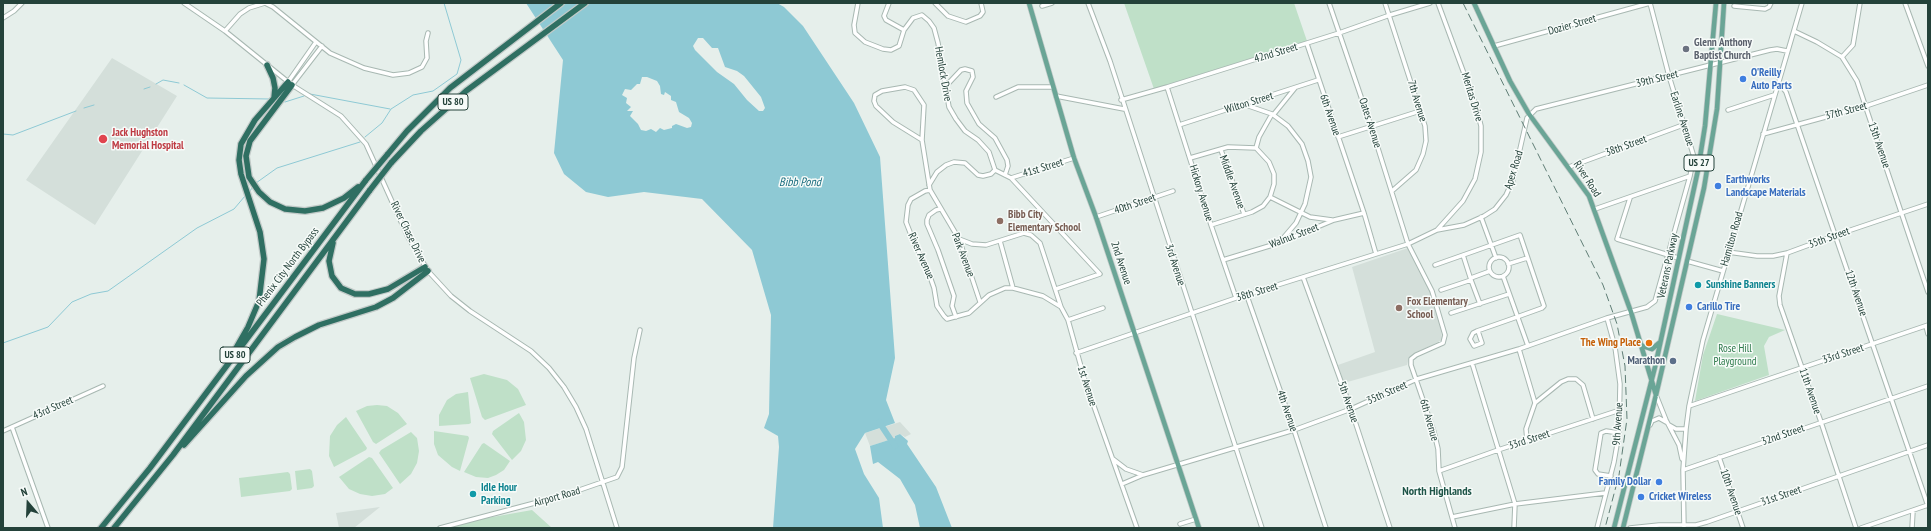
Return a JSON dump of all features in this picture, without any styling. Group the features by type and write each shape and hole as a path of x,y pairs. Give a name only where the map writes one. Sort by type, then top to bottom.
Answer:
{"highway":[{"name":"Phenix City North Bypass","path":"101,528 138,484 366,180 407,131 445,93 562,3"},
{"name":"Phenix City North Bypass","path":"114,528 173,454 391,163 421,131 451,104 585,3"},
{"path":"268,65 273,78 274,98"},
{"path":"214,383 248,327 259,301 264,259 260,232 244,187 239,160 241,144 246,134 274,98 290,84"},
{"path":"290,84 250,141 246,156 249,177 259,192 270,202 285,209 305,211 323,208 344,198 366,180"},
{"path":"337,235 329,256 330,272 336,283 350,293 364,295 383,291 426,269"},
{"path":"173,454 198,430 257,365 278,347 295,336 319,325 376,307 393,298 426,269"}],"main road":[{"name":"2nd Avenue","path":"1029,3 1052,87 1074,158 1096,217 1199,528"},
{"name":"River Road","path":"1474,3 1510,81 1529,114 1589,196 1595,209 1631,312 1650,380 1656,395"},
{"name":"Veterans Parkway","path":"1614,528 1661,340 1699,163 1706,126 1716,3"},
{"name":"Veterans Parkway","path":"1623,528 1649,426 1703,193 1714,128 1724,3"},
{"path":"1640,345 1652,349 1658,346 1661,340"}],"street":[{"path":"3,18 14,11 22,3"},
{"name":"River Chase Drive","path":"184,3 225,31 290,84 341,116 366,144 408,237 426,269 451,296 470,311 526,348 549,368 564,387 576,407 586,430 603,483"},
{"path":"225,31 250,5 265,3 273,7 330,53 364,68 393,76 409,74 422,67 427,58 426,41 428,33"},
{"path":"858,3 854,25 855,33 865,42 891,50 899,46 904,30 886,20 884,16 889,3"},
{"path":"935,3 948,16 966,22 980,16 983,12 981,3"},
{"path":"1042,6 1052,3"},
{"name":"3rd Avenue","path":"1088,3 1110,61 1121,100 1190,314 1262,528"},
{"name":"Oates Avenue","path":"1329,3 1392,190 1408,244"},
{"name":"7th Avenue","path":"1385,3 1425,126 1426,141 1423,154 1416,170 1392,190"},
{"name":"42nd Street","path":"1121,100 1340,34 1390,15 1430,3"},
{"name":"Meritas Drive","path":"1438,3 1476,106 1481,126 1481,152 1474,179 1463,201 1438,230"},
{"name":"Dozier Street","path":"1494,46 1650,3"},
{"name":"Earline Avenue","path":"1631,312 1647,307 1655,301 1690,176 1694,156 1668,76 1650,3"},
{"path":"1734,6 1765,9 1769,7 1771,3"},
{"name":"Hamilton Road","path":"1684,527 1683,470 1686,429 1689,406 1703,340 1774,94 1779,83 1786,52 1802,3"},
{"path":"1794,31 1817,42 1842,57 1853,46 1860,3"},
{"path":"1905,3 1928,66"},
{"name":"Hemlock Drive","path":"904,30 913,18 918,15 924,17 934,28 949,107 965,131 978,140 989,152 995,170"},
{"path":"290,84 316,42"},
{"name":"6th Avenue","path":"1307,44 1364,213 1376,254"},
{"path":"290,84 322,46"},
{"name":"39th Street","path":"1529,114 1543,107 1770,50 1777,49 1786,52"},
{"name":"13th Avenue","path":"1842,57 1857,81 1928,292"},
{"path":"945,87 961,70 965,68 972,71 973,77 966,91 967,103 979,124 995,138 1007,160 1008,166 1005,175"},
{"name":"Wilton Street","path":"1179,125 1318,80"},
{"name":"12th Avenue","path":"1779,83 1786,92 1928,506"},
{"name":"37th Street","path":"1763,134 1866,106 1928,85"},
{"path":"996,97 1018,86 1052,87"},
{"name":"Park Avenue","path":"922,140 893,122 876,106 875,95 892,89 905,87 914,90 924,105 922,140 930,190 959,239 980,302"},
{"name":"Hickory Avenue","path":"1167,87 1236,298"},
{"path":"1256,148 1259,137 1272,114 1274,114 1295,88"},
{"path":"1728,110 1774,94"},
{"path":"1056,96 1124,109"},
{"path":"1243,104 1272,114 1288,126 1302,144 1308,161 1310,177 1309,190 1302,214 1279,243"},
{"path":"1338,137 1420,110"},
{"name":"Apex Road","path":"1438,230 1464,225 1481,217 1495,209 1506,195 1513,180 1529,114"},
{"name":"38th Street","path":"1569,167 1683,125"},
{"path":"1190,158 1234,147 1256,148 1269,162 1274,174 1274,184 1270,197 1263,206 1252,212 1211,225"},
{"name":"Middle Avenue","path":"1221,150 1244,214"},
{"name":"41st Street","path":"1012,178 1074,158"},
{"path":"929,185 937,172 954,162 964,162 978,174 983,176 991,174 995,170 1012,178 1100,274 1056,288"},
{"path":"1595,209 1690,176"},
{"name":"River Avenue","path":"930,190 925,191 911,199 906,213 908,228 927,268 934,288 937,306 947,319 956,317"},
{"name":"40th Street","path":"1096,217 1173,191"},
{"path":"1270,197 1310,217 1334,220"},
{"path":"1630,198 1617,239 1678,258"},
{"name":"35th Street","path":"1728,252 1757,256 1787,253 1928,204"},
{"path":"940,209 929,215 926,220 954,296 952,306 956,317 969,313 989,295 998,291 1013,288 1043,296 1061,307"},
{"name":"Walnut Street","path":"1223,260 1279,243 1334,220 1364,213"},
{"path":"1481,217 1496,258"},
{"name":"38th Street","path":"1076,353 1236,298 1247,296 1408,244 1438,230"},
{"name":"1st Avenue","path":"1000,241 1024,233 1031,235 1040,243 1061,307 1068,320 1076,353 1137,528"},
{"path":"1435,265 1520,235 1544,306 1517,318 1478,331 1470,335 1470,341 1474,346 1482,343 1478,331"},
{"path":"959,239 972,244 986,245 1000,241 1013,288"},
{"name":"6th Avenue","path":"1408,244 1432,291 1445,335 1443,343 1416,355 1411,359 1411,365 1434,432 1438,449 1439,472 1455,528"},
{"name":"11th Avenue","path":"1787,253 1779,296 1780,305 1856,528"},
{"path":"1463,255 1480,304"},
{"path":"1496,258 1504,259 1508,264 1508,270 1503,276 1496,277 1490,271 1490,263 1496,258"},
{"path":"1508,264 1527,258"},
{"path":"1687,261 1723,271"},
{"path":"1441,290 1490,271"},
{"path":"1503,276 1528,346"},
{"name":"5th Avenue","path":"1303,277 1351,409 1390,528"},
{"path":"1451,313 1509,294"},
{"name":"4th Avenue","path":"1247,296 1294,430 1326,528"},
{"path":"1068,320 1103,308"},
{"name":"35th Street","path":"1122,484 1143,475 1178,466 1294,430 1351,409 1417,379 1519,349 1607,318 1631,312"},
{"name":"9th Avenue","path":"1597,528 1611,476 1619,433 1620,410 1618,363 1607,318"},
{"path":"1927,326 1928,334"},
{"name":"33rd Street","path":"1689,406 1927,326"},
{"name":"Airport Road","path":"440,528 530,505 603,483 617,477 622,467 634,358 640,330"},
{"path":"1470,341 1480,338"},
{"path":"1519,349 1535,403"},
{"path":"1472,363 1515,504 1514,528"},
{"path":"1527,441 1526,429 1529,416 1535,403 1561,382 1568,379 1576,379 1583,385 1593,419"},
{"name":"43rd Street","path":"3,431 104,386"},
{"name":"32nd Street","path":"1683,470 1928,386"},
{"path":"1656,395 1668,424 1679,445 1684,463"},
{"name":"33rd Street","path":"1439,472 1498,450 1620,410"},
{"path":"1649,426 1655,419 1659,418 1676,429 1686,429"},
{"path":"12,427 48,528"},
{"path":"1611,476 1598,474 1595,470 1601,433 1606,431 1619,433"},
{"name":"31st Street","path":"1630,528 1659,525 1684,527 1707,522 1928,445"},
{"name":"10th Avenue","path":"1719,457 1743,528"},
{"path":"1112,459 1126,469 1143,475"},
{"path":"603,483 617,528"},
{"path":"1452,517 1515,504 1606,493"},
{"path":"1861,528 1928,506"},
{"path":"1912,528 1913,511"},
{"path":"1180,524 1196,519"}],"shaded area":[{"name":"Jack Hughston Memorial Hospital","path":"112,58 177,96 95,225 26,180"},
{"name":"Fox Elementary School","path":"1408,248 1430,291 1441,325 1442,340 1412,355 1409,358 1407,365 1344,383 1338,365 1375,352 1352,267"},
{"path":"900,422 911,434 905,437 900,434 895,436 896,438 870,446 865,433"},
{"path":"380,507 354,528 339,528 336,513"}],"green space":[{"path":"1124,3 1294,3 1307,41 1154,89"},
{"name":"Rose Hill Playground","path":"1717,314 1785,330 1769,337 1764,346 1769,375 1695,401 1703,355"},
{"path":"484,374 507,380 518,389 526,405 485,420 482,417 470,378"},
{"path":"468,392 471,423 439,426 439,415 447,400 456,394"},
{"path":"367,406 387,406 398,413 407,424 376,444 373,442 356,411"},
{"path":"519,413 524,422 526,440 521,451 512,460 492,434 493,431"},
{"path":"346,417 367,448 366,450 334,467 329,456 330,436 337,425"},
{"path":"434,431 468,436 469,438 460,471 452,467 438,455 434,444"},
{"path":"411,432 417,438 419,451 417,463 411,474 400,484 379,453 381,450"},
{"path":"484,443 510,461 504,470 488,478 476,477 464,472 482,444"},
{"path":"369,457 372,458 393,488 385,494 372,496 360,494 349,489 339,477"},
{"path":"310,469 312,471 314,486 312,488 297,490 295,471"},
{"path":"288,472 290,474 292,489 290,491 241,497 239,478"},
{"path":"532,510 552,528 431,528"}],"water":[{"name":"Bibb Pond","path":"526,3 777,3 784,7 803,26 854,103 880,157 895,358 886,400 895,423 865,433 855,449 864,474 879,498 883,528 773,528 779,447 778,436 764,428 769,414 771,315 752,250 702,199 644,192 608,197 586,192 564,174 554,153 563,60","holes":["698,38 703,38 712,48 718,48 725,67 737,71 744,76 761,97 765,108 763,111 759,111 747,100 734,84 717,72 695,50 693,46","642,77 647,77 657,81 660,86 661,94 664,95 665,92 671,96 671,100 676,102 679,112 689,118 692,123 691,127 687,128 676,124 672,126 672,128 664,130 660,128 656,132 651,129 646,131 641,130 638,124 630,116 633,111 627,111 631,107 626,103 627,98 622,95 625,89 631,90 637,84 640,84"]},
{"path":"900,434 908,441 907,444 936,487 952,528 920,528 915,505 900,479 878,462 873,464 870,446 895,438 895,436"}],"waterway":[{"path":"365,137 382,123 391,109 413,95 433,91 457,74 461,60 444,3"},
{"path":"156,84 163,80 179,83"},
{"path":"184,85 207,98 270,99"},
{"path":"144,89 150,87"},
{"path":"310,94 390,109"},
{"path":"285,102 304,96"},
{"path":"84,108 94,105"},
{"path":"3,134 13,135 76,111"},
{"path":"256,183 277,168 360,142"},
{"path":"249,192 253,187"},
{"path":"3,343 48,327 72,302 91,294 108,291 197,228 234,209 245,196"},
{"path":"879,422 895,446"}],"railway":[{"path":"1463,3 1603,285 1617,324 1625,366 1627,419 1619,475 1605,528"}],"place":[{"name":"Glenn Anthony Baptist Church","path":"1686,49"},
{"name":"O'Reilly Auto Parts","path":"1743,79"},
{"name":"Jack Hughston Memorial Hospital","path":"103,139"},
{"name":"Earthworks Landscape Materials","path":"1718,186"},
{"name":"Bibb City Elementary School","path":"1000,221"},
{"name":"Sunshine Banners","path":"1698,285"},
{"name":"Carillo Tire","path":"1689,307"},
{"name":"Fox Elementary School","path":"1399,308"},
{"name":"The Wing Place","path":"1649,343"},
{"name":"Marathon","path":"1673,361"},
{"name":"Family Dollar","path":"1659,482"},
{"name":"Idle Hour Parking","path":"473,494"},
{"name":"Cricket Wireless","path":"1641,497"}],"district":[{"name":"North Highlands","path":"1437,492"}]}
